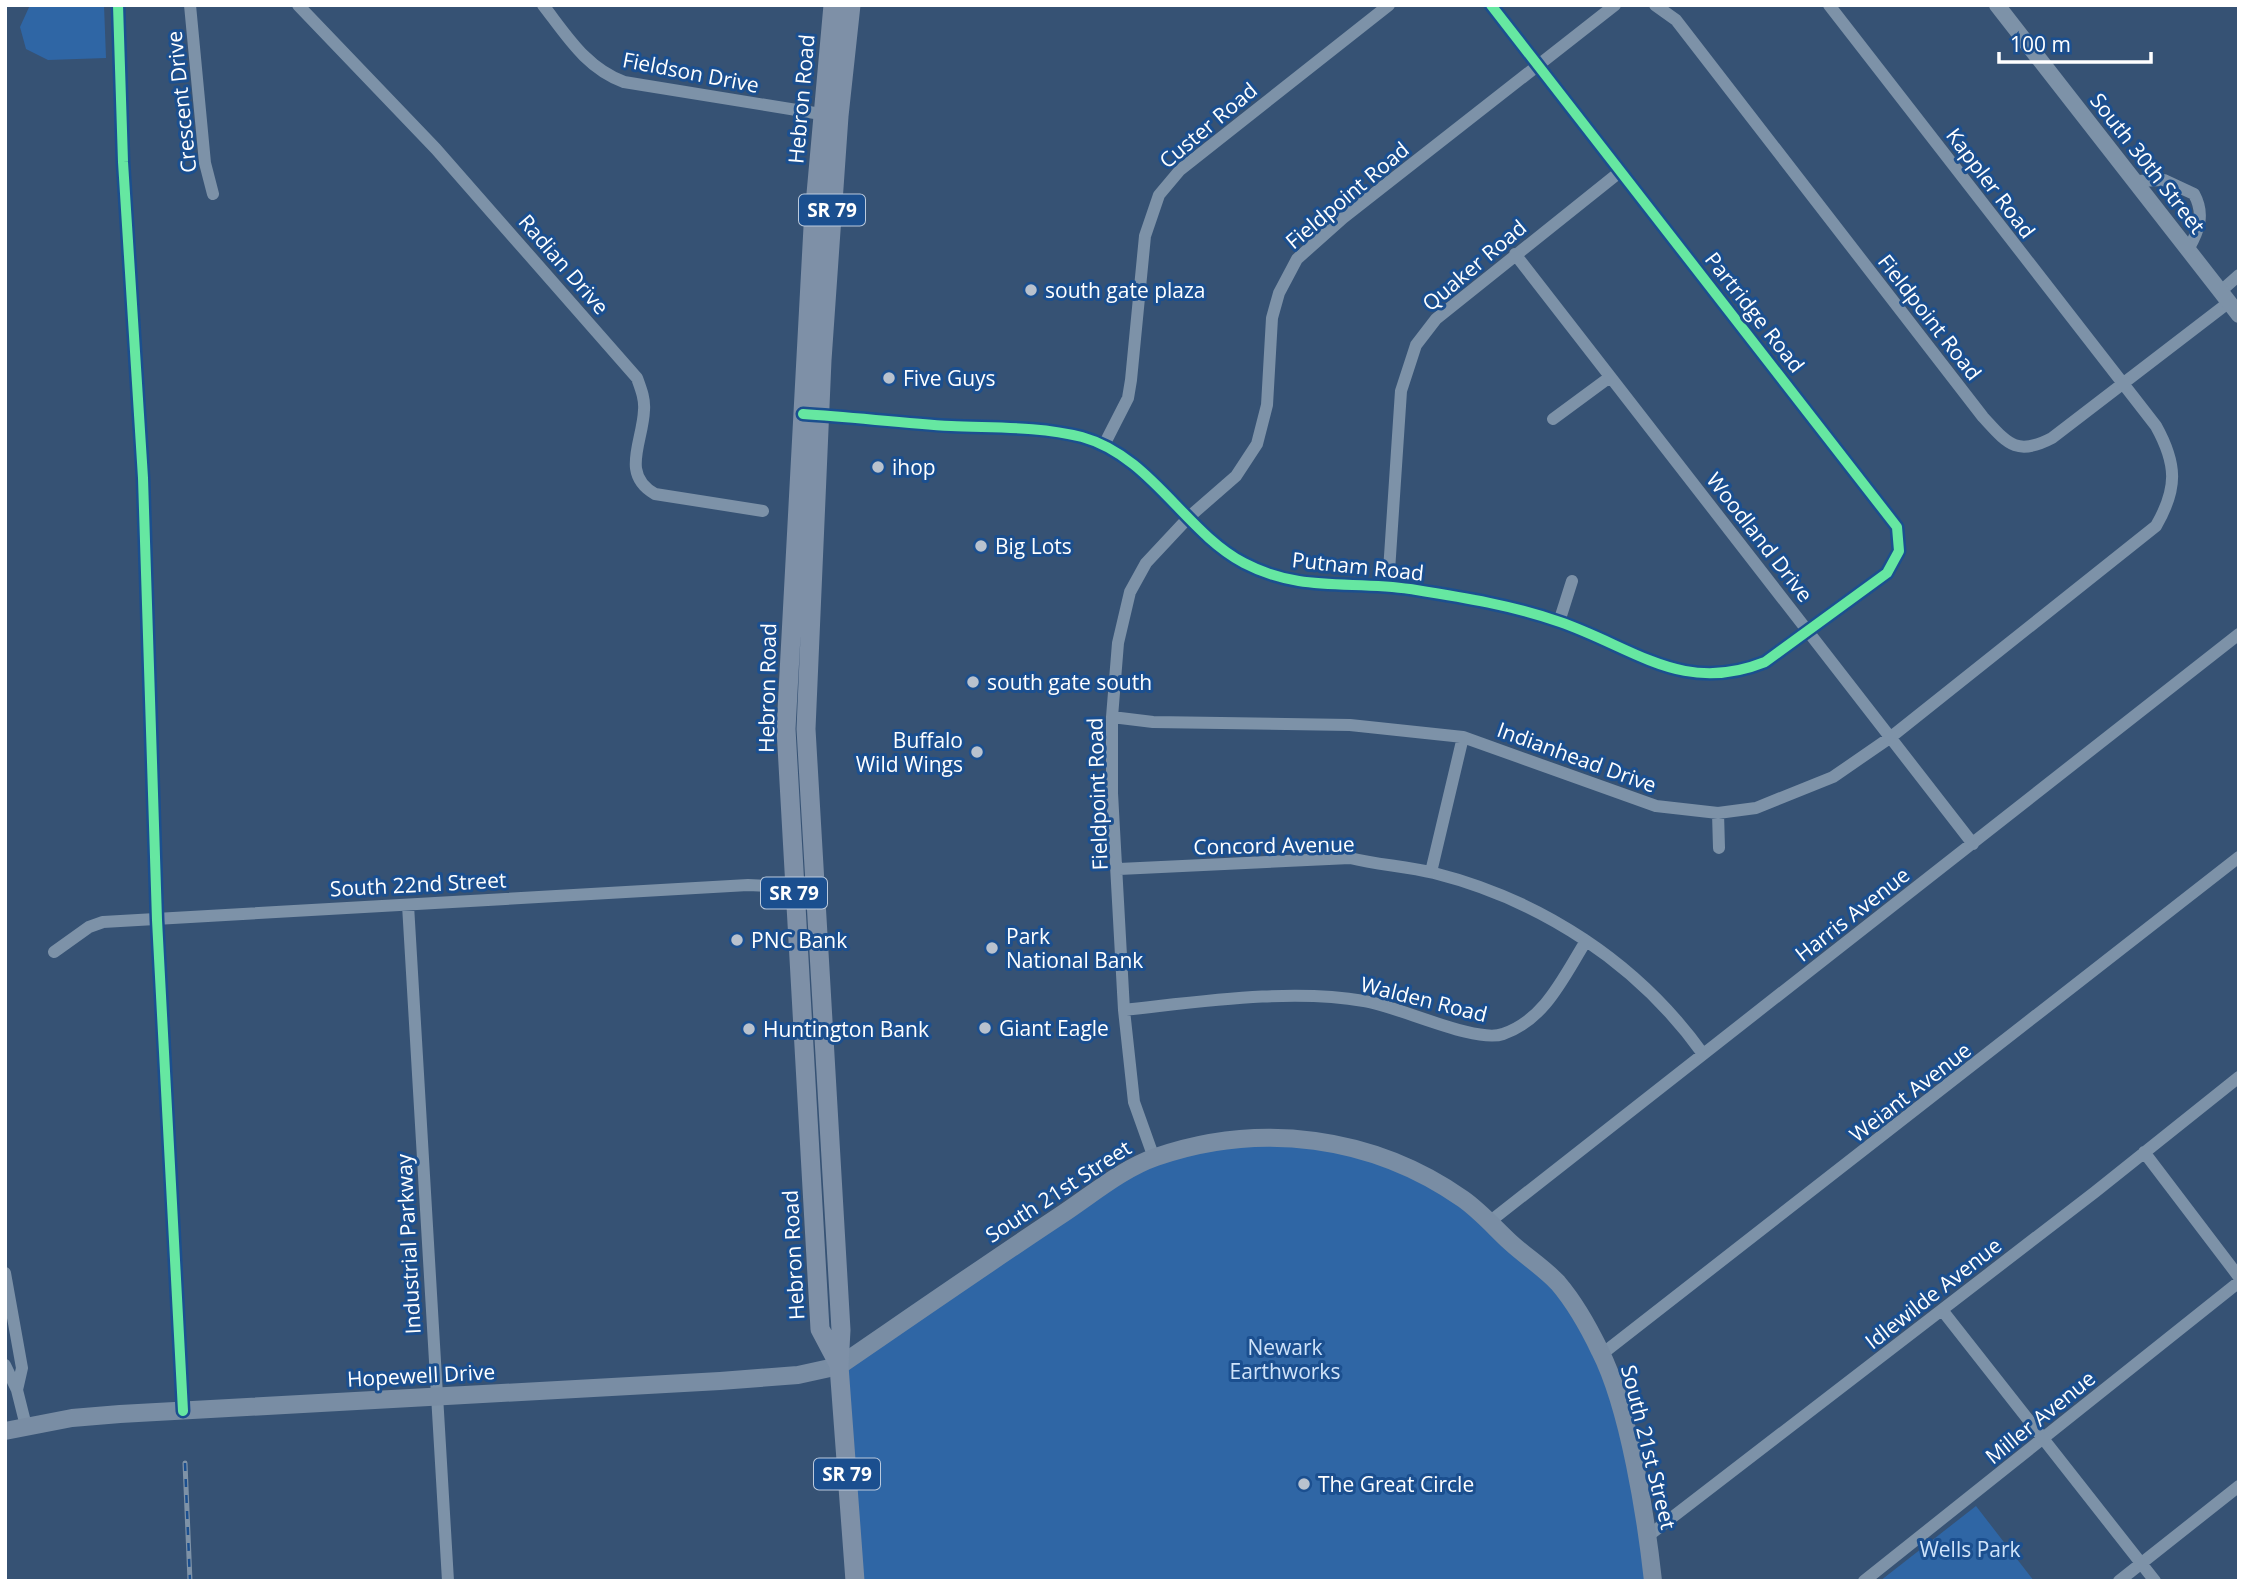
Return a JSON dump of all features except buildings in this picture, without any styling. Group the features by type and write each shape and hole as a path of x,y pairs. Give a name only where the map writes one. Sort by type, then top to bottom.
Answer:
{"highway":[{"name":"Hebron Road","path":"833,5 821,114 812,415 806,781 841,1330 839,1366 855,1581"},
{"name":"Hebron Road","path":"839,1366 820,1329 787,748 790,615 851,5"},
{"path":"787,748 795,761 800,855 814,878"},
{"path":"794,887 807,909 812,979 819,988"}],"main road":[{"name":"South 21st Street","path":"839,1366 1086,1198 1154,1158 1205,1144 1272,1137 1326,1141 1381,1156 1432,1178 1466,1201 1557,1282 1576,1307 1602,1354 1620,1406 1648,1536 1653,1581"},
{"name":"Hopewell Drive","path":"5,1431 120,1414 301,1402 438,1399 772,1377 839,1366"}],"street":[{"name":"Crescent Drive","path":"190,5 205,163 213,194"},
{"name":"Radian Drive","path":"298,5 436,149 637,379 645,409 635,469 644,488 655,494 763,510"},
{"name":"Fieldson Drive","path":"542,5 582,55 610,76 655,87 821,114"},
{"name":"Custer Road","path":"1104,444 1128,397 1144,236 1152,212 1166,185 1210,144 1389,5"},
{"name":"Partridge Road","path":"1491,5 1897,527 1899,551 1887,573 1807,630"},
{"name":"Fieldpoint Road","path":"1154,1158 1134,1102 1125,1010 1119,869 1112,793 1112,717 1121,621 1130,592 1146,563 1189,517 1236,476 1257,444 1267,405 1272,318 1284,282 1297,259 1343,218 1615,5"},
{"name":"Fieldpoint Road","path":"1655,5 1676,20 1983,416 2008,443 2035,447 2052,438 2229,303 2239,275"},
{"name":"Kappler Road","path":"1829,5 2124,384"},
{"name":"South 30th Street","path":"1997,5 2189,248 2229,303"},
{"name":"Quaker Road","path":"1388,586 1401,391 1409,359 1436,319 1621,171"},
{"path":"2136,181 2164,180 2194,194 2200,213 2199,231 2189,248"},
{"name":"Woodland Drive","path":"1515,254 1973,844"},
{"path":"1553,419 1610,377"},
{"name":"Indianhead Drive","path":"1112,717 1153,722 1350,725 1463,737 1556,768 1629,799 1684,812 1718,813 1756,808 1833,777 1891,737 2156,526 2168,506 2173,464 2156,426 2124,384"},
{"name":"Putnam Road","path":"812,415 922,425 1039,429 1104,444 1129,461 1241,561 1289,581 1388,586 1462,597 1559,622 1645,659 1694,674 1743,671 1765,662 1807,630"},
{"path":"1559,622 1572,580"},
{"name":"Harris Avenue","path":"1488,1223 2239,634"},
{"path":"1431,872 1463,737"},
{"path":"1718,813 1719,848"},
{"name":"Weiant Avenue","path":"1602,1354 2239,857"},
{"name":"Concord Avenue","path":"1119,869 1350,858 1431,872 1484,888 1530,908 1586,941 1654,995 1683,1026 1703,1054"},
{"name":"South 22nd Street","path":"54,952 89,927 103,922 748,885 794,887"},
{"name":"Industrial Parkway","path":"408,905 449,1581"},
{"name":"Walden Road","path":"1125,1010 1275,998 1340,999 1396,1007 1476,1035 1499,1036 1532,1020 1547,1003 1586,941"},
{"name":"Idlewilde Avenue","path":"1648,1536 2239,1077"},
{"path":"2144,1152 2239,1280"},
{"path":"5,1273 22,1368 17,1390"},
{"name":"Miller Avenue","path":"1864,1581 2239,1280"},
{"path":"1942,1310 2155,1581"},
{"path":"5,1365 17,1390 26,1426"},
{"path":"2119,1581 2239,1486"}],"green space":[{"path":"30,5 104,5 106,58 48,60 26,49 20,27"},
{"name":"Newark Earthworks","path":"1272,1137 1410,1168 1557,1282 1602,1354 1653,1581 855,1581 839,1366 1154,1158"},
{"name":"Wells Park","path":"1976,1506 2034,1581 1880,1581"}],"railway":[{"path":"185,1463 190,1581"}],"cycle path":[{"path":"118,5 123,162 143,478 157,920 183,1411"},
{"path":"803,414 951,426 1033,429 1082,437 1128,460 1223,549 1244,563 1265,572 1306,582 1410,589 1505,606 1560,622 1636,655 1684,671 1736,671 1765,662 1887,573 1899,551 1897,527 1491,5"}],"place":[{"name":"south gate plaza","path":"1031,290"},
{"name":"Five Guys","path":"889,378"},
{"name":"ihop","path":"878,467"},
{"name":"Big Lots","path":"981,546"},
{"name":"south gate south","path":"973,682"},
{"name":"Buffalo Wild Wings","path":"977,752"},
{"name":"PNC Bank","path":"737,940"},
{"name":"Park National Bank","path":"992,948"},
{"name":"Giant Eagle","path":"985,1028"},
{"name":"Huntington Bank","path":"749,1029"},
{"name":"The Great Circle","path":"1304,1484"}]}
